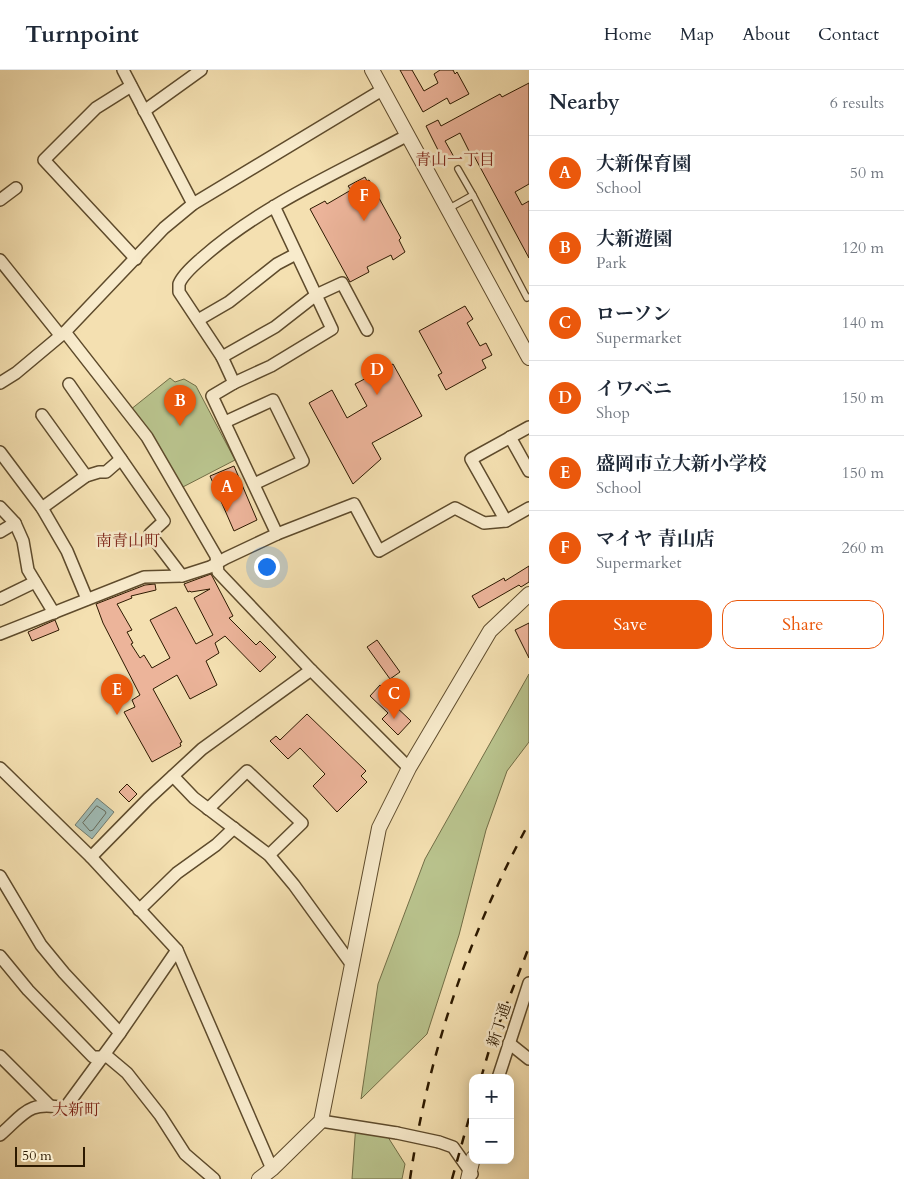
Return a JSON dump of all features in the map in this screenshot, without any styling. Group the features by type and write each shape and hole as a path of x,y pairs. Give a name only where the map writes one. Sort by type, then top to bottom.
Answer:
{"street":[{"path":"123,70 193,204"},
{"path":"144,111 201,70"},
{"path":"372,70 529,358"},
{"path":"131,86 96,108 44,160 136,259"},
{"path":"0,383 63,334 164,228 193,204 382,90"},
{"path":"234,383 222,357 179,292 179,284 193,266 220,243 274,206 408,136"},
{"path":"0,200 16,188"},
{"path":"274,206 332,329 271,366 234,383 212,396 277,534"},
{"path":"198,320 229,302 277,264 296,254"},
{"path":"0,260 147,436 216,556 218,572 311,670 409,768"},
{"path":"222,357 275,328 316,295 342,283 367,330"},
{"path":"69,384 164,521 150,534 182,576"},
{"path":"225,422 273,400 303,461 254,484"},
{"path":"42,416 86,476"},
{"path":"506,521 471,459 529,427"},
{"path":"510,438 529,471"},
{"path":"0,452 42,508 68,551 87,600"},
{"path":"42,508 86,476 106,472 121,459"},
{"path":"0,634 144,577 182,576 218,564 226,558 277,534 354,504 379,551 455,508 484,523 506,521 529,508"},
{"path":"0,507 15,524 23,541 28,570 54,613"},
{"path":"0,532 15,524"},
{"path":"0,599 35,582"},
{"path":"260,1179 321,1121 379,828 409,768 490,631 529,594"},
{"path":"91,857 202,749 311,670"},
{"path":"0,768 91,857 177,950 272,1169"},
{"path":"208,809 247,771 302,823 269,855"},
{"path":"173,776 194,798 269,855 294,885 352,965"},
{"path":"139,910 177,873 216,845 234,828"},
{"path":"0,876 41,944 64,973 120,1033"},
{"path":"0,1135 31,1107 49,1105 65,1108 177,950"},
{"path":"0,956 28,990 93,1057 108,1058 127,1074 160,1115 184,1154 214,1179"},
{"name":"新丁通","path":"499,1074 529,983"},
{"path":"509,1043 529,1058"},
{"path":"0,1056 49,1105"},
{"path":"321,1121 439,1142 453,1147 471,1171"}],"lane":[{"path":"458,168 527,298 529,297"},
{"path":"448,209 473,195"}],"green space":[{"path":"170,378 175,382 184,379 196,386 235,460 179,489 130,410"},
{"path":"529,674 529,742 507,771 486,830 459,935 427,1034 361,1099 378,984 425,859"},
{"path":"356,1123 386,1134 405,1164 402,1179 352,1179"}],"water":[{"path":"97,798 114,812 92,839 75,825"}],"building":[{"path":"400,70 412,70 424,91 438,83 434,74 440,70 453,70 455,74 457,72 469,94 450,104 447,98 423,112"},
{"path":"529,83 529,184 515,192 522,205 529,201 529,258 460,133 445,141 454,157 438,165 433,155 439,152 426,126 438,120 441,126 500,94 502,97"},
{"path":"365,177 367,181 369,180 401,238 399,240 405,252 393,260 391,255 367,267 369,272 350,282 310,209 325,201 327,204 351,190 348,186"},
{"path":"465,306 473,319 467,323 480,346 486,343 492,355 482,360 486,368 446,390 438,375 442,373 419,331"},
{"path":"393,364 422,416 372,443 381,459 353,484 309,403 332,390 347,418 367,406 355,384"},
{"path":"234,466 257,520 234,531 210,476"},
{"path":"529,566 529,582 521,587 519,585 479,608 472,596 504,578 505,581"},
{"path":"211,574 233,616 229,618 256,645 260,641 276,657 260,672 225,636 215,643 219,653 206,661 217,685 190,699 177,675 153,689 182,742 180,743 181,746 152,762 124,712 135,707 132,700 140,695 103,623 96,604 145,585 155,584 156,590 131,596 132,598 117,604 132,630 127,632 133,643 131,644 140,658 144,655 152,668 170,658 150,620 176,607 196,644 213,635 194,598 210,589 188,592 184,584"},
{"path":"55,620 59,630 32,641 28,632"},
{"path":"529,623 529,658 515,630"},
{"path":"377,640 400,672 390,679 367,647"},
{"path":"380,685 395,698 391,702 411,721 398,735 382,719 388,713 370,696"},
{"path":"307,714 366,771 361,776 367,782 337,812 313,786 325,774 300,748 288,759 270,741 276,736 280,740"},
{"path":"127,784 137,794 129,802 119,792"}],"railway":[{"path":"410,1179 428,1087 454,996 488,908 507,865 529,823"},
{"path":"482,1074 490,1047 529,947"},
{"path":"452,1179 469,1118"}],"place":[{"name":"マイヤ 青山店","path":"364,221"},
{"name":"イワベニ","path":"377,395"},
{"name":"大新遊園","path":"180,426"},
{"name":"大新保育園","path":"227,512"},
{"name":"盛岡市立大新小学校","path":"117,715"},
{"name":"ローソン","path":"394,719"}],"district":[{"name":"青山一丁目","path":"455,159"},
{"name":"南青山町","path":"128,540"},
{"name":"大新町","path":"76,1109"}]}
